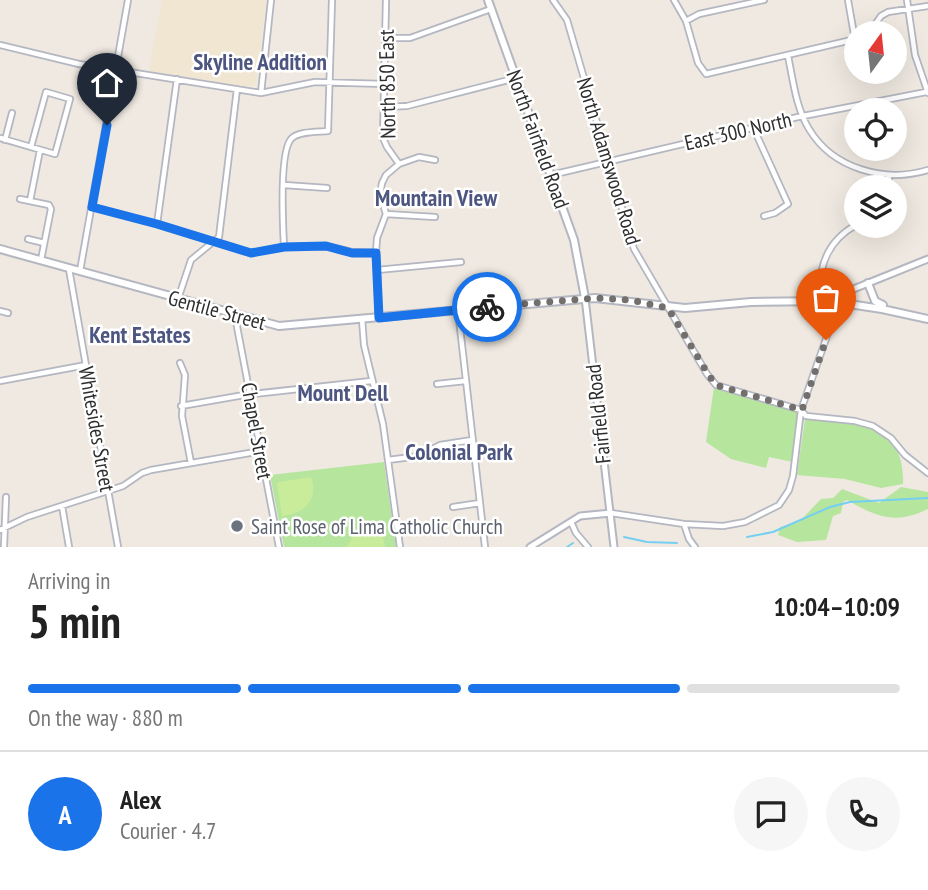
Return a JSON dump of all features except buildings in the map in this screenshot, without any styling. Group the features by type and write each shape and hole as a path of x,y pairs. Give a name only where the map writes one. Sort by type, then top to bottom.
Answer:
{"main road":[{"name":"North Fairfield Road","path":"488,0 575,244 583,280"},
{"name":"Gentile Street","path":"0,249 235,316 283,326 585,298 622,299 668,308 774,301 839,302 911,315"},
{"name":"Fairfield Road","path":"583,280 585,298"},
{"path":"868,284 877,303 928,319"}],"street":[{"path":"79,272 128,0"},
{"path":"261,93 271,0"},
{"path":"284,247 286,152 293,137 328,131 332,0"},
{"name":"North 850 East","path":"386,0 383,138 400,163"},
{"name":"North Adamswood Road","path":"554,0 566,20 634,249 716,385 802,410 806,416 855,421 873,426 891,438 905,456 928,473"},
{"path":"674,0 685,21 698,64 706,74 844,42"},
{"path":"685,21 699,14 761,0"},
{"path":"848,0 852,21"},
{"path":"907,0 915,55 927,93"},
{"path":"877,21 888,12 928,6"},
{"path":"385,38 410,38 492,9"},
{"path":"0,45 79,64 261,93 329,81 385,84"},
{"path":"788,56 809,130 837,157 855,168 889,175 928,170"},
{"path":"384,107 407,106 516,78"},
{"path":"157,224 177,79"},
{"path":"178,299 191,260 219,237 237,89"},
{"path":"12,113 3,139 55,154 70,99 46,92 31,147"},
{"name":"East 300 North","path":"551,175 803,116 927,93"},
{"path":"753,127 788,204 775,214 764,216"},
{"path":"30,201 40,150"},
{"path":"379,318 377,238 386,214 380,194 382,183 386,175 400,163 419,157 435,160"},
{"path":"284,185 327,188"},
{"path":"20,199 49,205 51,209 41,261"},
{"path":"92,207 251,253 284,247 326,246 352,253 376,253"},
{"path":"386,214 435,217"},
{"path":"820,293 822,264 827,252 844,233"},
{"path":"28,239 44,243"},
{"path":"530,547 580,516 611,513 684,524 735,525 779,505 789,490 802,410 839,302 845,293 928,260"},
{"path":"377,270 461,262"},
{"name":"Whitesides Street","path":"69,269 118,547"},
{"path":"811,294 830,292"},
{"name":"Fairfield Road","path":"585,298 614,547"},
{"path":"458,310 485,547"},
{"path":"0,311 8,313"},
{"name":"Chapel Street","path":"235,316 279,547"},
{"path":"362,319 364,345 383,424 400,547"},
{"path":"180,363 185,374 181,406 191,463"},
{"path":"0,381 86,365"},
{"path":"181,406 372,381"},
{"path":"437,384 465,381"},
{"path":"388,460 419,456 440,445 472,440"},
{"path":"2,529 27,517 124,486 142,473 261,451"},
{"path":"4,547 2,529 6,497"},
{"path":"453,507 480,503"},
{"path":"62,506 69,547"},
{"path":"571,522 582,544 588,547"},
{"path":"684,524 695,547"}],"shaded area":[{"path":"162,0 266,0 256,84 249,87 149,71"}],"green space":[{"path":"714,387 799,413 793,462 769,457 766,468 731,459 706,442"},
{"path":"805,419 857,424 886,437 896,448 902,463 903,484 881,488 845,479 797,475"},
{"path":"384,462 396,547 284,547 270,475"},
{"path":"311,477 313,493 308,504 297,512 282,516 277,484"},
{"path":"901,487 928,492 928,509 906,517 886,517 847,500 843,502 841,513 833,516 826,540 797,542 778,535 780,527 799,522 821,499 833,498 842,489 879,503"},
{"path":"372,523 380,523 385,547 347,547 355,532"}],"waterway":[{"path":"747,537 773,532 830,507 850,502 928,498"},
{"path":"624,537 647,542 677,543"},
{"path":"567,547 573,543"}],"way so far":[{"path":"487,307 614,298 668,308 716,385 802,410 826,340"}],"place":[{"name":"Saint Rose of Lima Catholic Church","path":"237,526"}],"district":[{"name":"Skyline Addition","path":"260,61"},
{"name":"Mountain View","path":"436,197"},
{"name":"Kent Estates","path":"140,334"},
{"name":"Mount Dell","path":"343,392"},
{"name":"Colonial Park","path":"459,451"}],"route":[{"path":"107,125 92,207 251,253 284,247 326,246 352,253 376,253 379,318 487,307"}]}
